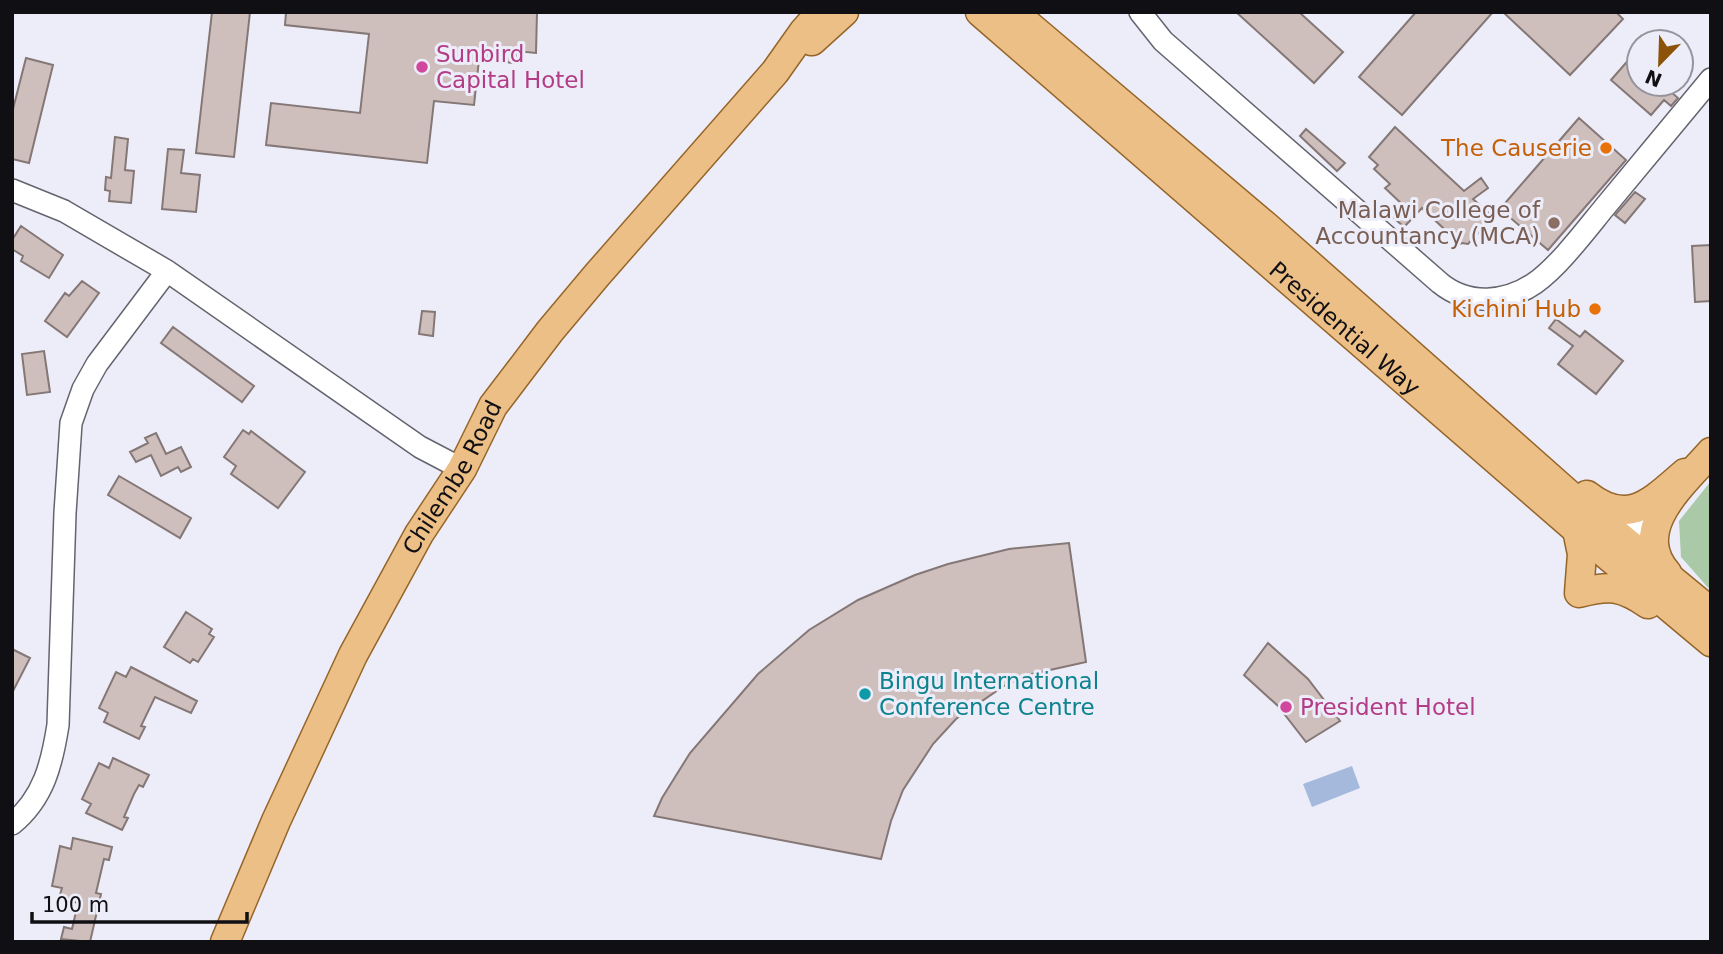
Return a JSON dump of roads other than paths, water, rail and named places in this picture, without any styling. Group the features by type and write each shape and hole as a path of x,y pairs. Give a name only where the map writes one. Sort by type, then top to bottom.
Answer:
{"main road":[{"path":"775,72 821,12"},
{"path":"775,72 844,12"},
{"name":"Presidential Way","path":"980,12 1577,530 1617,549 1676,583 1711,612"},
{"name":"Presidential Way","path":"1013,12 1267,227 1449,389 1711,642"},
{"name":"Chilembe Road","path":"225,942 276,821 353,655 435,505 461,469 493,406 543,340 775,72"},
{"path":"1449,389 1510,428 1568,479 1607,508 1628,512 1638,509 1656,498 1685,473"},
{"path":"1676,583 1656,555 1654,532 1665,506 1711,452"},
{"path":"1577,530 1582,554 1579,593 1617,588 1632,594 1650,606 1711,659"}],"street":[{"path":"1140,12 1163,41 1440,283 1466,297 1480,299 1503,298 1537,282 1580,238 1711,79"},
{"path":"12,190 64,211 167,271 420,447 461,469"},
{"path":"12,824 37,795 47,778 54,755 58,725 65,513 71,424 83,388 97,364 167,271"},
{"path":"1617,549 1711,442"}],"water":[{"path":"1352,766 1360,788 1312,807 1303,784"}],"place":[{"name":"Sunbird Capital Hotel","path":"422,67"},
{"name":"The Causerie","path":"1606,148"},
{"name":"Malawi College of Accountancy (MCA)","path":"1554,223"},
{"name":"Kichini Hub","path":"1595,309"},
{"name":"Bingu International Conference Centre","path":"865,694"},
{"name":"President Hotel","path":"1286,707"}]}
